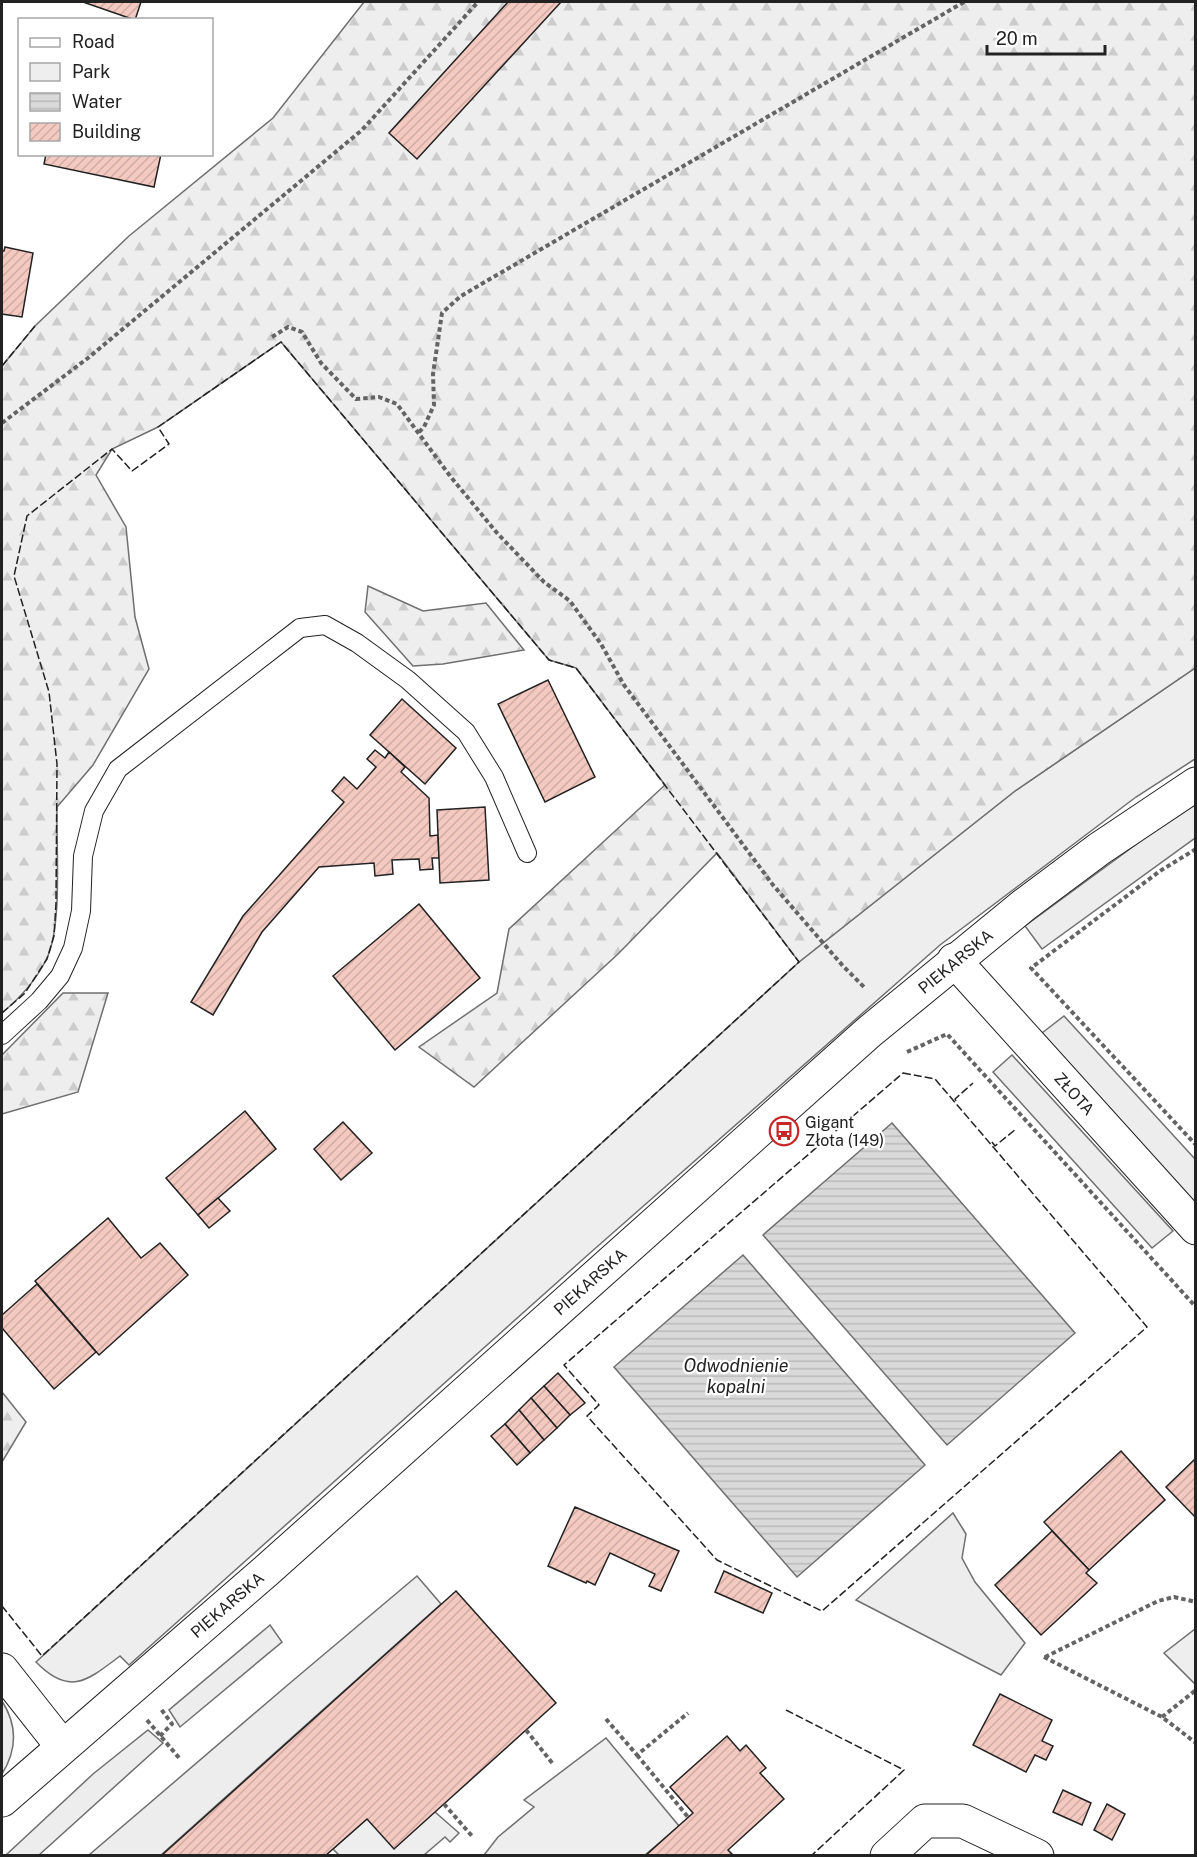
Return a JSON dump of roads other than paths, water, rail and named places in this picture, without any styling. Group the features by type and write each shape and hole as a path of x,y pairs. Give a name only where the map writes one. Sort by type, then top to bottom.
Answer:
{"street":[{"name":"PIEKARSKA","path":"2,1800 266,1570 954,960 1099,849 1196,784"},
{"name":"ZŁOTA","path":"954,960 1196,1228"},
{"path":"2,1670 62,1746"},
{"path":"887,1856 925,1821 963,1821 1037,1856"}],"lane":[{"path":"2,1035 39,1001 60,976 73,948 81,911 83,856 94,811 118,769 300,628 325,625 357,643 408,680 466,732 494,777 527,853"}],"water":[{"path":"892,1123 1075,1333 947,1445 763,1235"},
{"name":"Odwodnienie kopalni","path":"743,1255 925,1465 797,1577 614,1367"}],"place":[{"name":"Gigant Złota (149)","path":"784,1131"}]}
